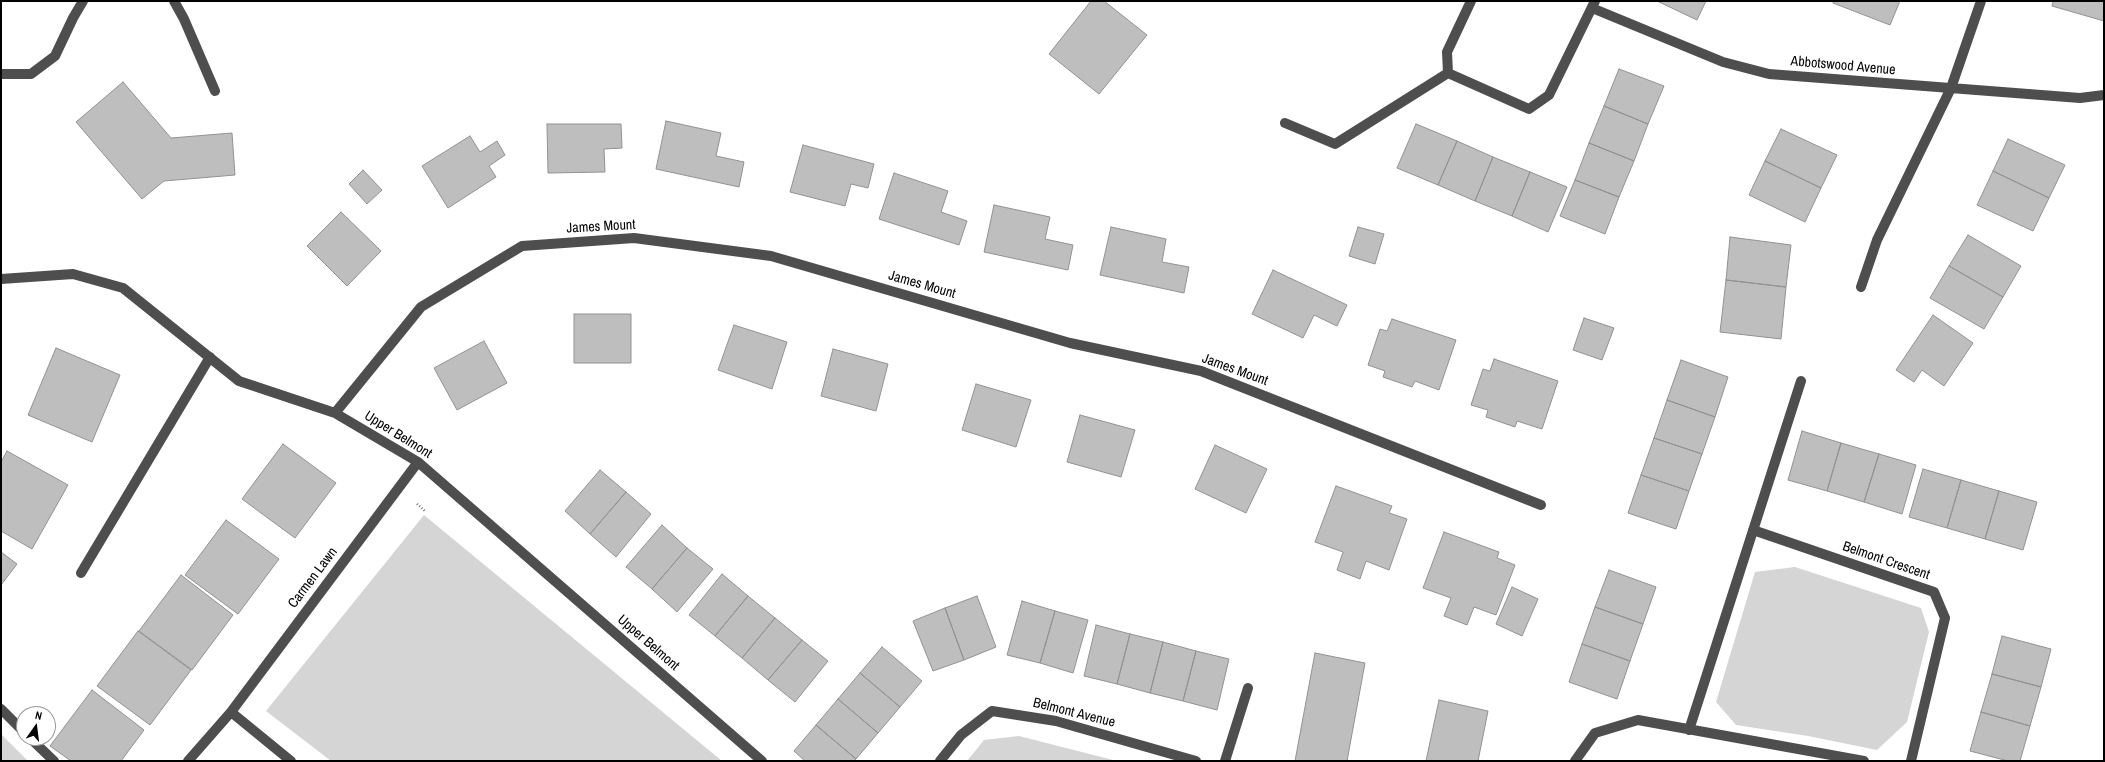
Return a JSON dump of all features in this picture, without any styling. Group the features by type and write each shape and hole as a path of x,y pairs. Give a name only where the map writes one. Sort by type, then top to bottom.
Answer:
{"street":[{"path":"1,74 31,74 55,56 83,1"},
{"path":"174,1 184,18 216,91"},
{"path":"1448,73 1447,52 1471,1"},
{"path":"1862,287 1877,240 1951,88 1981,1"},
{"path":"1448,73 1529,109 1549,95 1593,4"},
{"name":"Abbotswood Avenue","path":"1593,4 1723,62 1769,74 2080,98 2104,95"},
{"path":"1285,123 1335,144 1448,73"},
{"name":"James Mount","path":"335,413 421,307 522,246 634,238 771,256 1070,343 1201,371 1541,505"},
{"name":"Upper Belmont","path":"1,279 73,274 123,288 238,381 335,413 418,462 762,761"},
{"path":"81,573 210,357"},
{"path":"1689,730 1801,381"},
{"name":"Carmen Lawn","path":"188,761 231,712 418,462"},
{"name":"Belmont Crescent","path":"1753,530 1934,592 1945,618 1911,761"},
{"path":"1225,761 1248,688"},
{"path":"1,709 16,724"},
{"name":"Belmont Avenue","path":"940,761 961,735 992,711 1056,721 1196,761"},
{"path":"231,712 291,761"},
{"path":"1575,761 1595,733 1638,720 1864,761"},
{"path":"38,746 54,761"}],"shaded area":[{"path":"424,515 722,761 331,761 266,711"},
{"path":"1795,567 1921,608 1929,632 1907,722 1877,750 1808,736 1736,725 1716,702 1755,572"},
{"path":"1,734 28,761 1,761"},
{"path":"1019,736 1117,761 967,761 984,740"}],"building":[{"path":"1091,1 1104,1 1147,35 1099,94 1049,54"},
{"path":"1657,1 1706,1 1697,20"},
{"path":"1833,1 1900,1 1890,25 1833,3"},
{"path":"2053,1 2104,1 2104,21 2052,6"},
{"path":"1619,69 1664,86 1648,124 1604,106"},
{"path":"123,82 171,138 232,133 235,175 164,181 142,199 76,122"},
{"path":"1604,106 1648,124 1634,161 1589,143"},
{"path":"666,121 721,133 716,156 744,162 739,187 656,169"},
{"path":"547,124 621,124 622,148 604,149 605,172 548,173"},
{"path":"1416,124 1457,141 1438,185 1397,168"},
{"path":"1781,129 1837,155 1821,188 1765,161"},
{"path":"470,136 480,152 497,141 505,155 489,166 496,177 448,208 422,166"},
{"path":"2008,139 2065,165 2049,198 1993,171"},
{"path":"1457,141 1493,157 1475,201 1438,185"},
{"path":"1589,143 1634,161 1619,197 1575,180"},
{"path":"803,145 874,164 868,188 851,184 845,206 790,192"},
{"path":"1493,157 1530,172 1512,216 1475,201"},
{"path":"1765,161 1821,188 1805,222 1749,195"},
{"path":"363,170 382,190 367,204 349,184"},
{"path":"1993,171 2049,198 2033,231 1977,205"},
{"path":"1530,172 1567,187 1548,232 1512,216"},
{"path":"894,173 948,191 941,212 967,221 959,245 879,219"},
{"path":"1575,180 1619,197 1605,234 1560,216"},
{"path":"994,205 1050,217 1045,239 1073,245 1068,270 984,252"},
{"path":"341,212 381,251 347,286 307,246"},
{"path":"1111,227 1166,239 1162,262 1189,267 1184,293 1100,275"},
{"path":"1358,227 1384,234 1375,264 1349,256"},
{"path":"1968,235 2021,266 2003,297 1949,266"},
{"path":"1730,237 1791,245 1786,287 1726,280"},
{"path":"1949,266 2003,297 1984,329 1930,298"},
{"path":"1273,270 1347,305 1337,326 1314,315 1303,338 1252,314"},
{"path":"1726,280 1786,287 1781,339 1720,332"},
{"path":"574,314 631,314 631,363 574,363"},
{"path":"1933,315 1973,343 1944,386 1922,370 1914,382 1896,370"},
{"path":"1584,318 1614,328 1602,360 1573,350"},
{"path":"1392,319 1456,340 1439,390 1415,381 1412,387 1383,377 1385,371 1368,365 1380,329 1387,331"},
{"path":"734,325 787,342 772,389 718,370"},
{"path":"484,341 507,383 457,410 434,368"},
{"path":"56,348 120,375 92,442 28,415"},
{"path":"833,349 888,364 876,411 821,396"},
{"path":"1494,359 1558,381 1542,429 1517,421 1515,427 1486,417 1488,410 1471,405 1483,369 1490,371"},
{"path":"1681,360 1728,377 1715,417 1667,400"},
{"path":"976,384 1031,400 1016,447 962,430"},
{"path":"1667,400 1715,417 1702,454 1654,438"},
{"path":"1080,415 1135,430 1121,477 1067,462"},
{"path":"1802,431 1841,443 1827,491 1788,480"},
{"path":"1654,438 1702,454 1689,491 1641,475"},
{"path":"1841,443 1879,454 1864,502 1827,491"},
{"path":"283,444 336,483 295,538 242,499"},
{"path":"1215,445 1267,469 1246,513 1195,489"},
{"path":"7,451 68,485 32,549 1,531 1,462"},
{"path":"1879,454 1916,465 1902,514 1864,502"},
{"path":"1923,469 1961,480 1947,528 1909,517"},
{"path":"600,470 626,492 590,534 565,511"},
{"path":"1641,475 1689,491 1676,529 1628,513"},
{"path":"1961,480 1999,491 1985,539 1947,528"},
{"path":"1336,486 1392,506 1389,513 1407,519 1389,570 1366,561 1360,579 1337,570 1343,552 1315,542"},
{"path":"1999,491 2037,502 2023,550 1985,539"},
{"path":"626,492 651,514 616,557 590,534"},
{"path":"226,520 279,559 238,614 185,575"},
{"path":"662,525 687,548 652,589 626,567"},
{"path":"1444,532 1499,552 1497,558 1515,565 1496,615 1474,607 1467,625 1444,616 1451,598 1423,588"},
{"path":"687,548 713,569 677,612 652,589"},
{"path":"1,552 17,564 1,585"},
{"path":"1609,570 1656,587 1643,624 1595,607"},
{"path":"722,574 748,596 715,636 689,615"},
{"path":"181,575 233,615 192,670 139,631"},
{"path":"1512,587 1538,599 1522,636 1496,624"},
{"path":"748,596 775,618 742,658 715,636"},
{"path":"977,596 996,647 964,660 945,608"},
{"path":"1022,601 1055,611 1040,663 1007,655"},
{"path":"1595,607 1643,624 1630,661 1582,644"},
{"path":"945,608 964,660 933,671 913,621"},
{"path":"1055,611 1088,620 1073,673 1040,663"},
{"path":"775,618 802,640 768,680 742,658"},
{"path":"1096,625 1130,634 1117,684 1084,676"},
{"path":"138,631 191,670 150,725 97,686"},
{"path":"1130,634 1163,642 1150,693 1117,684"},
{"path":"2002,636 2051,649 2041,687 1992,674"},
{"path":"802,640 828,661 795,702 768,680"},
{"path":"1163,642 1196,651 1183,701 1150,693"},
{"path":"1582,644 1630,661 1617,699 1569,682"},
{"path":"882,647 922,681 900,707 860,673"},
{"path":"1196,651 1229,659 1217,710 1183,701"},
{"path":"1315,653 1365,663 1347,761 1295,761"},
{"path":"860,673 900,707 878,733 838,699"},
{"path":"1992,674 2041,687 2030,726 1981,712"},
{"path":"92,690 144,730 121,761 71,761 50,746 56,746 56,738"},
{"path":"838,699 878,733 856,759 816,725"},
{"path":"1439,700 1488,711 1478,761 1426,761"},
{"path":"1981,712 2030,726 2020,761 2008,761 1970,751"},
{"path":"816,725 856,759 854,761 805,761 794,751"}]}
